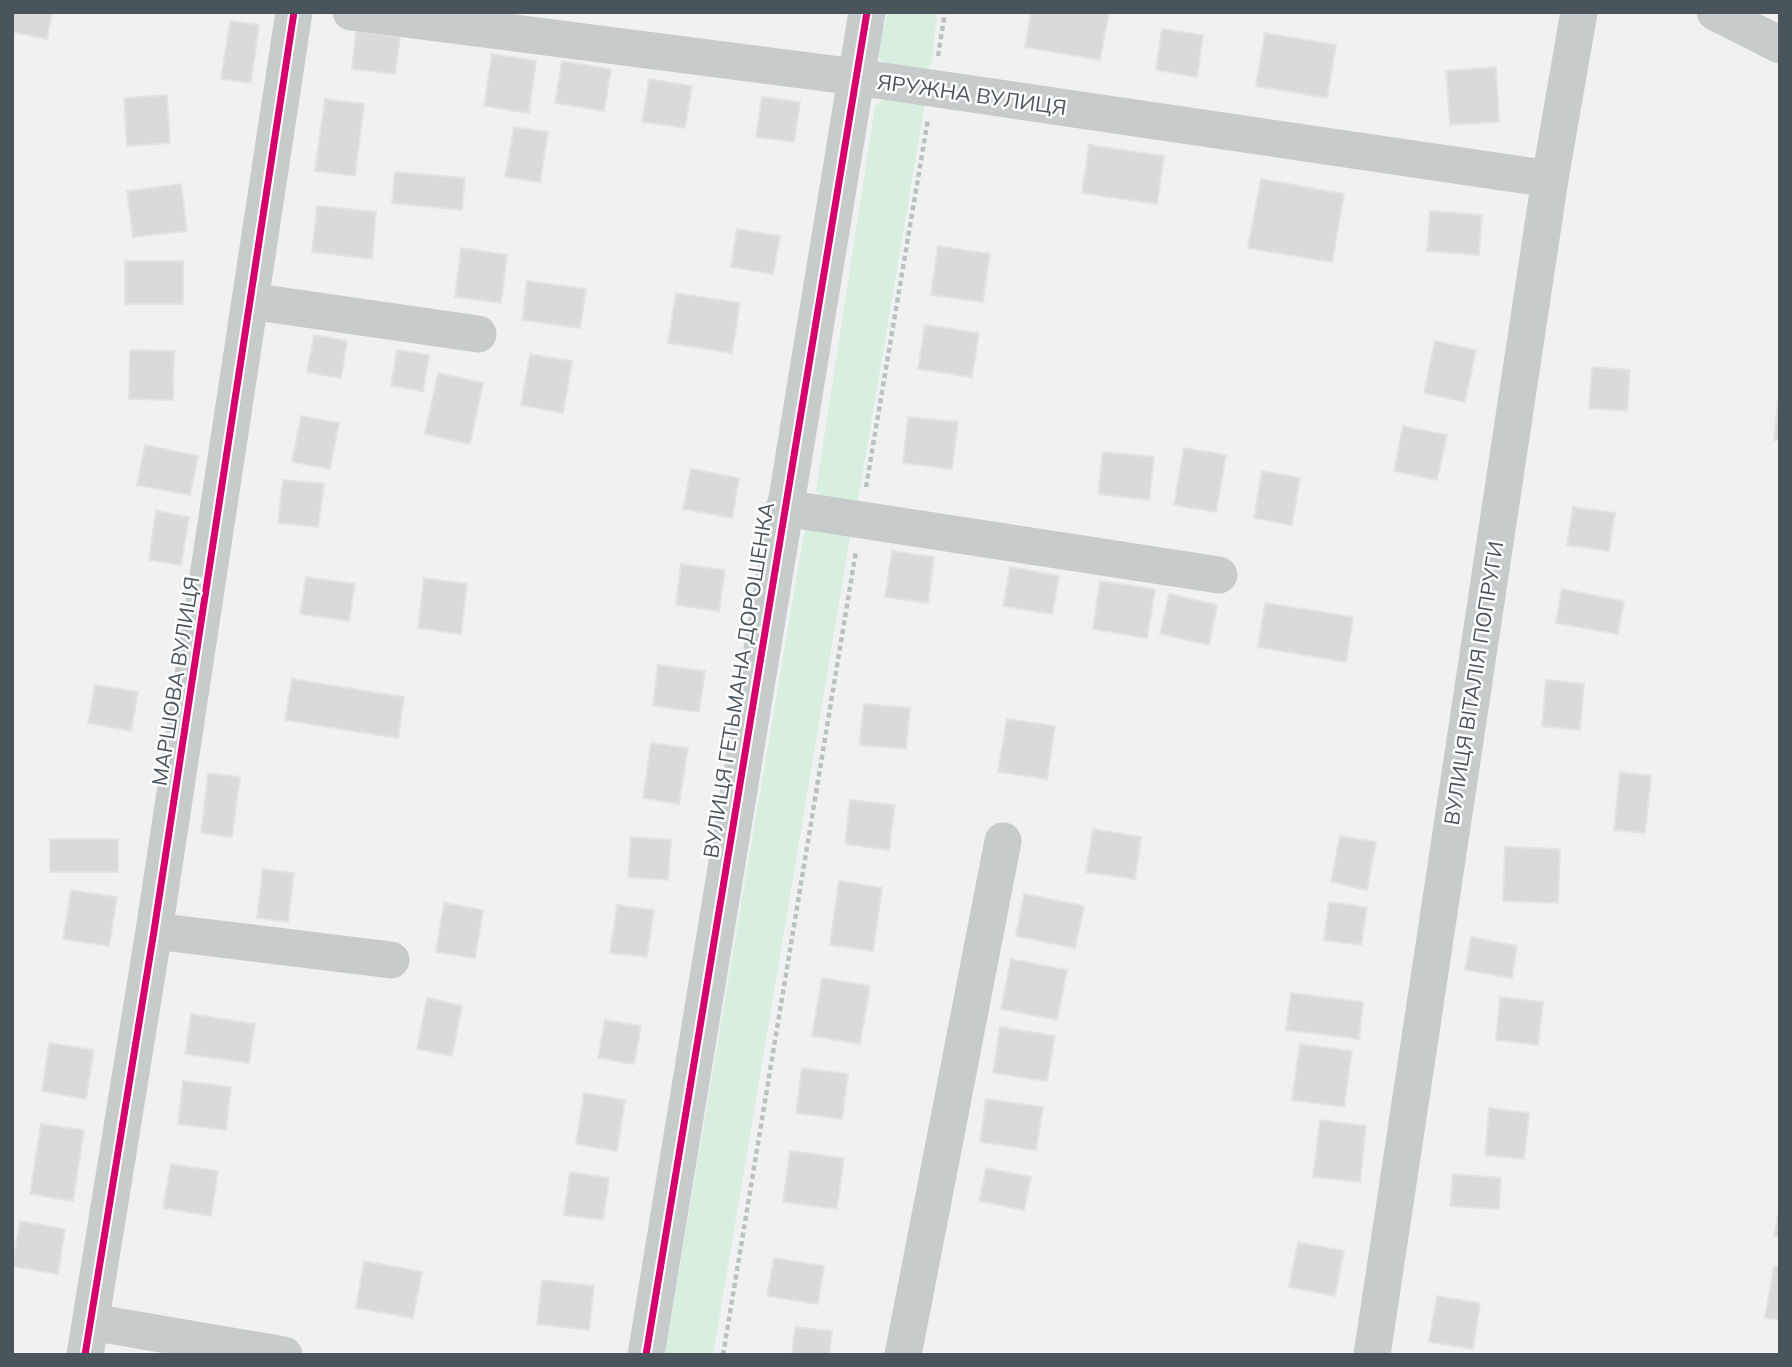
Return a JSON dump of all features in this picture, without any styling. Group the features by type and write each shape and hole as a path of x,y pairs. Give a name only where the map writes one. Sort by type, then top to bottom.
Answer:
{"street":[{"name":"МАРШОВА ВУЛИЦЯ","path":"88,1338 154,931 294,12"},
{"name":"ЯРУЖНА ВУЛИЦЯ","path":"351,12 856,77 1549,179"},
{"name":"ВУЛИЦЯ ГЕТЬМАНА ДОРОШЕНКА","path":"646,1355 867,12"},
{"name":"ВУЛИЦЯ ВІТАЛІЯ ПОПРУГИ","path":"1372,1355 1549,179 1578,12"},
{"path":"1715,12 1780,45"},
{"path":"250,301 478,334"},
{"path":"784,508 1219,575"},
{"path":"903,1355 1003,841"},
{"path":"154,931 391,960"},
{"path":"88,1338 284,1355"}],"path":[{"path":"723,1355 945,12"}],"green space":[{"path":"888,12 937,12 932,60 926,73 889,69 879,58"},
{"path":"891,94 925,103 857,506 828,502 816,491 875,106"},
{"path":"812,524 852,526 713,1355 665,1355 804,533"}],"building":[{"path":"12,12 52,12 47,39 12,32"},
{"path":"1031,12 1109,12 1100,60 1025,47"},
{"path":"230,21 259,25 251,83 221,79"},
{"path":"1162,29 1203,35 1197,77 1156,70"},
{"path":"356,31 400,37 395,74 352,69"},
{"path":"1265,33 1336,45 1327,98 1256,86"},
{"path":"492,54 536,61 529,113 484,106"},
{"path":"562,61 611,69 604,111 555,103"},
{"path":"1496,67 1499,122 1450,125 1446,71"},
{"path":"649,79 692,86 685,128 642,122"},
{"path":"167,95 170,143 127,146 124,98"},
{"path":"762,97 800,102 794,142 756,137"},
{"path":"325,99 364,104 355,176 315,171"},
{"path":"514,127 548,132 540,182 505,177"},
{"path":"1089,145 1164,156 1157,204 1082,193"},
{"path":"395,172 465,178 462,210 392,203"},
{"path":"1261,179 1344,194 1332,262 1248,248"},
{"path":"181,184 187,231 133,237 127,191"},
{"path":"317,206 376,212 372,259 312,252"},
{"path":"1430,211 1482,215 1479,255 1427,251"},
{"path":"737,229 780,236 773,274 731,267"},
{"path":"938,246 990,254 983,302 931,295"},
{"path":"461,248 507,255 501,303 455,297"},
{"path":"125,261 183,261 183,304 125,304"},
{"path":"527,281 586,289 580,328 522,320"},
{"path":"676,293 740,303 732,353 668,343"},
{"path":"925,325 979,333 972,377 918,369"},
{"path":"314,335 347,341 341,378 307,372"},
{"path":"1435,341 1476,350 1465,402 1424,393"},
{"path":"130,350 174,351 173,400 129,399"},
{"path":"397,350 429,355 423,391 391,386"},
{"path":"530,354 572,361 563,413 521,405"},
{"path":"1592,367 1630,370 1627,411 1589,408"},
{"path":"438,373 483,383 470,444 425,434"},
{"path":"1778,400 1780,440 1774,440"},
{"path":"301,416 339,423 330,469 292,462"},
{"path":"908,417 958,422 952,469 903,463"},
{"path":"1403,426 1447,435 1437,480 1394,471"},
{"path":"145,445 198,456 190,495 137,485"},
{"path":"1184,448 1226,455 1216,512 1174,505"},
{"path":"1103,452 1154,457 1149,500 1098,494"},
{"path":"691,469 739,478 732,518 683,509"},
{"path":"1262,471 1300,478 1292,525 1254,518"},
{"path":"283,480 324,484 318,527 278,523"},
{"path":"1573,507 1615,513 1609,551 1567,545"},
{"path":"156,511 189,517 181,565 149,560"},
{"path":"892,551 934,557 928,603 885,597"},
{"path":"681,564 725,570 719,611 676,605"},
{"path":"1010,567 1059,576 1052,614 1003,606"},
{"path":"306,577 355,584 349,621 300,614"},
{"path":"424,578 467,584 461,634 418,628"},
{"path":"1100,581 1155,589 1147,638 1093,629"},
{"path":"1562,589 1624,601 1618,634 1556,623"},
{"path":"1169,594 1217,605 1209,645 1160,634"},
{"path":"1265,603 1353,617 1346,662 1258,647"},
{"path":"658,665 705,671 699,712 653,706"},
{"path":"292,679 404,697 398,738 285,720"},
{"path":"1546,680 1584,684 1580,730 1542,726"},
{"path":"95,685 138,692 131,731 88,723"},
{"path":"864,704 910,708 906,749 859,745"},
{"path":"1007,719 1055,726 1047,779 998,772"},
{"path":"651,743 688,748 679,804 643,798"},
{"path":"1620,772 1651,776 1645,833 1614,830"},
{"path":"208,773 240,777 232,837 201,833"},
{"path":"850,800 895,805 889,850 845,844"},
{"path":"1093,829 1141,837 1135,879 1086,872"},
{"path":"1340,836 1376,842 1367,890 1331,882"},
{"path":"631,837 671,840 668,880 628,877"},
{"path":"50,839 118,839 118,872 50,872"},
{"path":"1505,847 1560,849 1558,903 1503,901"},
{"path":"263,869 294,873 288,922 257,918"},
{"path":"839,881 882,888 873,951 830,945"},
{"path":"71,890 117,897 109,946 63,939"},
{"path":"1024,894 1084,906 1075,948 1016,936"},
{"path":"1329,902 1367,907 1361,945 1324,940"},
{"path":"444,903 483,910 475,958 436,952"},
{"path":"617,905 654,910 647,957 610,953"},
{"path":"1471,937 1517,946 1512,978 1465,970"},
{"path":"1011,959 1067,970 1057,1020 1001,1009"},
{"path":"822,978 870,986 860,1044 812,1036"},
{"path":"1291,993 1363,1002 1359,1039 1286,1030"},
{"path":"1500,997 1543,1002 1538,1045 1496,1040"},
{"path":"427,998 462,1006 452,1056 417,1049"},
{"path":"191,1014 255,1024 249,1063 185,1054"},
{"path":"605,1020 641,1026 634,1064 598,1058"},
{"path":"1000,1027 1055,1036 1047,1081 993,1073"},
{"path":"49,1043 94,1050 86,1099 42,1091"},
{"path":"1300,1044 1352,1051 1344,1107 1292,1100"},
{"path":"802,1068 848,1074 842,1119 796,1113"},
{"path":"183,1081 231,1087 226,1130 178,1124"},
{"path":"584,1093 625,1100 617,1151 576,1144"},
{"path":"986,1099 1043,1107 1036,1150 980,1142"},
{"path":"1489,1108 1529,1113 1524,1159 1485,1155"},
{"path":"1320,1120 1366,1126 1360,1182 1313,1177"},
{"path":"41,1124 84,1130 73,1201 30,1194"},
{"path":"790,1151 844,1158 837,1209 783,1202"},
{"path":"171,1164 218,1171 211,1216 163,1208"},
{"path":"986,1168 1031,1177 1024,1210 979,1201"},
{"path":"570,1172 609,1178 603,1220 564,1215"},
{"path":"1453,1174 1501,1178 1499,1209 1450,1206"},
{"path":"1780,1205 1780,1237 1774,1236"},
{"path":"20,1221 65,1229 58,1274 12,1266"},
{"path":"1298,1242 1344,1251 1335,1296 1289,1287"},
{"path":"774,1258 824,1266 818,1304 767,1296"},
{"path":"364,1261 422,1272 413,1318 356,1308"},
{"path":"1774,1266 1780,1267 1780,1320 1765,1318"},
{"path":"542,1280 594,1286 589,1330 537,1324"},
{"path":"1437,1296 1480,1303 1473,1349 1429,1342"},
{"path":"795,1327 832,1331 829,1355 792,1355"}],"cycle path":[{"path":"85,1355 154,931 294,12"},
{"path":"646,1355 867,12"}]}
